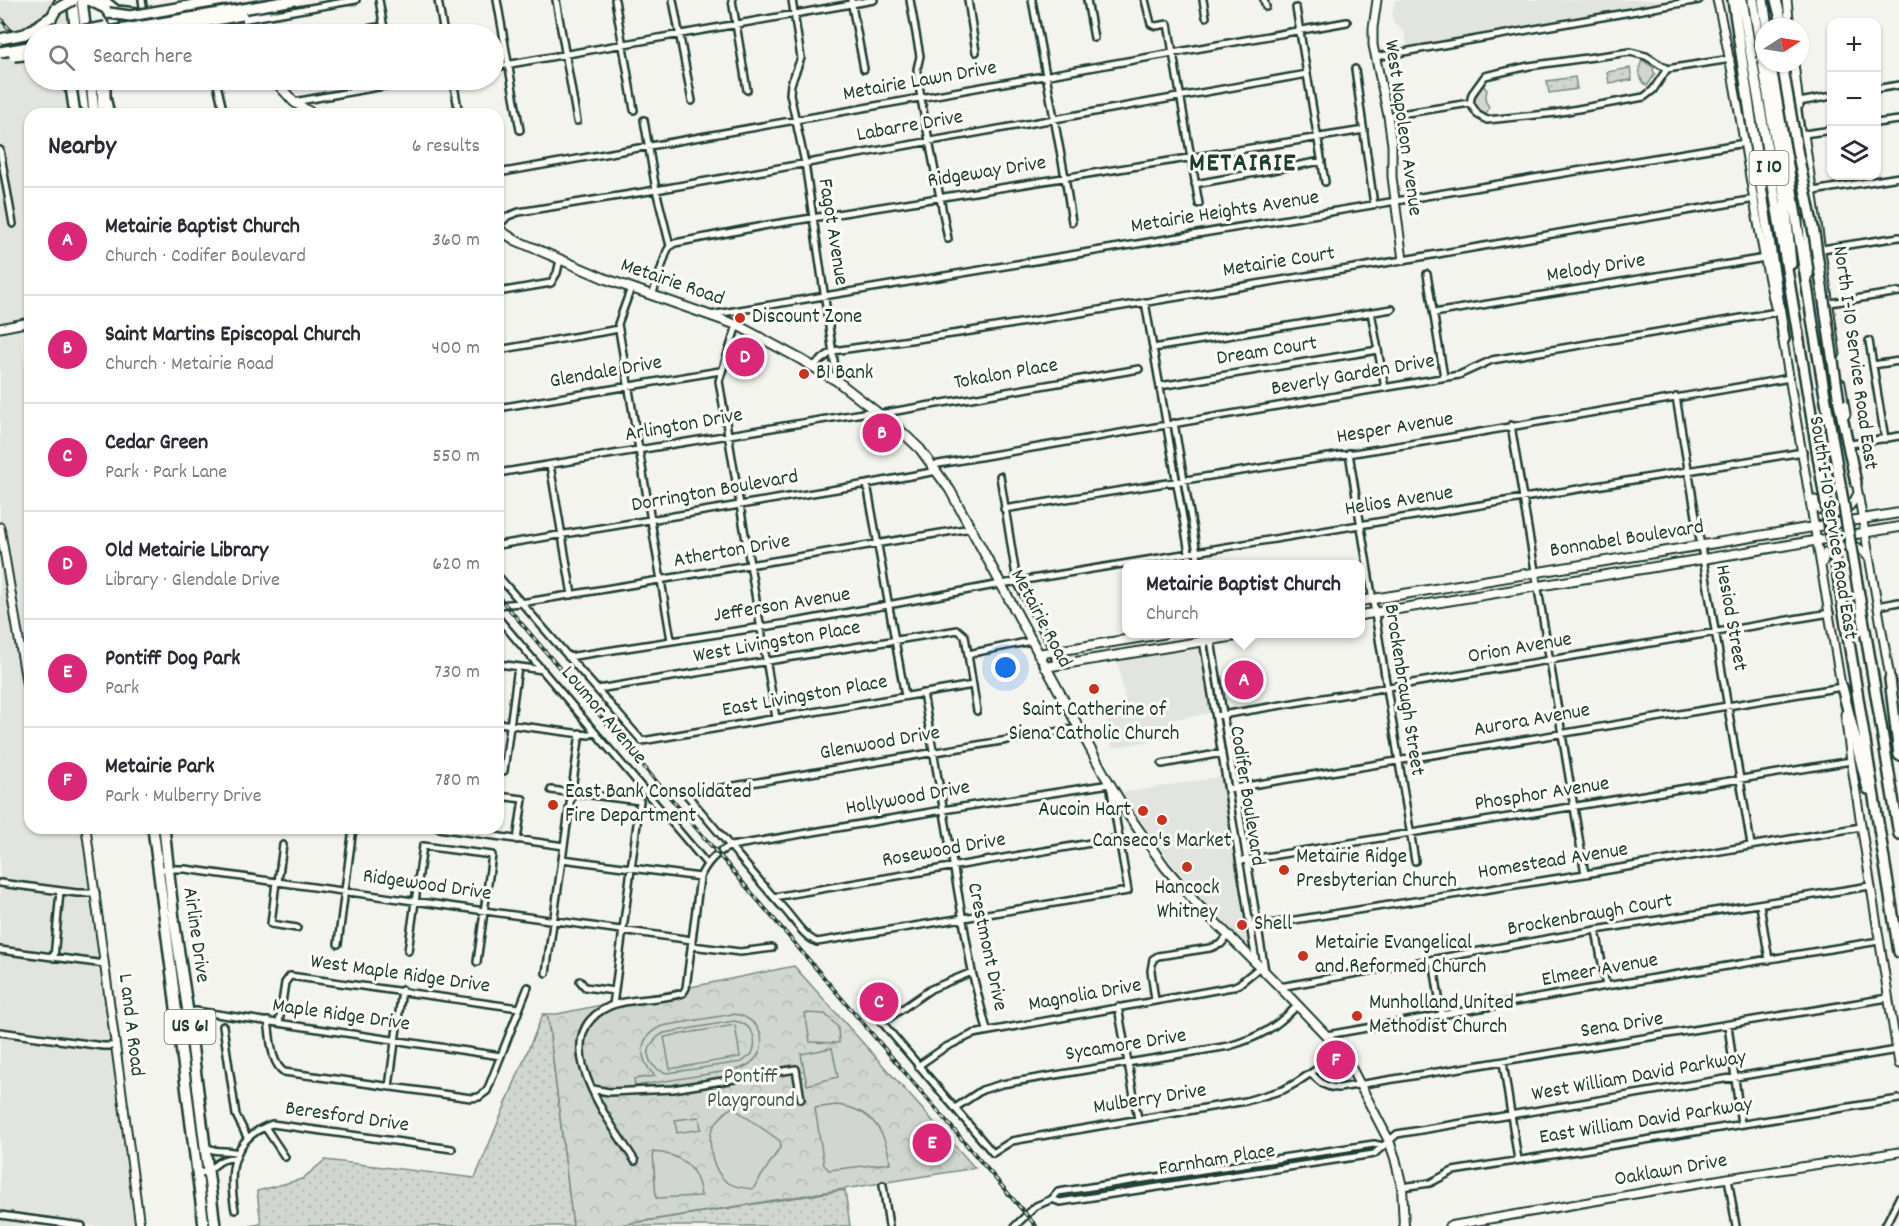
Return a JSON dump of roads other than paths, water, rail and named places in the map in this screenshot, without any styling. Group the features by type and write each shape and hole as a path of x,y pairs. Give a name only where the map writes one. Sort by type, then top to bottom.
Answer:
{"highway":[{"path":"37,24 56,9 73,0 75,24"},
{"path":"82,0 85,24"},
{"path":"89,0 130,16 224,0"},
{"path":"121,24 258,0"},
{"path":"155,24 297,0"},
{"path":"194,24 244,15 297,0"},
{"path":"1733,0 1784,339"},
{"name":"I 10","path":"1742,0 1899,951"},
{"path":"1753,0 1785,200 1798,336"},
{"path":"1763,0 1766,18"},
{"path":"1771,0 1774,18"},
{"path":"1779,0 1782,18"},
{"path":"105,5 115,24"},
{"path":"50,24 56,9"},
{"path":"0,39 24,34"},
{"path":"0,46 24,42"},
{"path":"0,52 24,48"},
{"path":"0,58 24,55"},
{"name":"I 10","path":"1773,72 1806,283 1899,834"},
{"path":"1784,72 1814,233 1839,402 1856,483"},
{"path":"1790,72 1808,202 1810,262 1806,283"},
{"path":"71,90 74,108"},
{"path":"81,90 83,108"},
{"path":"92,90 93,108"},
{"path":"102,90 103,108"},
{"path":"1757,160 1779,265 1798,336"},
{"path":"1894,678 1899,754"},
{"path":"1842,687 1884,857"},
{"name":"Airline Drive","path":"154,834 204,1226"},
{"name":"Airline Drive","path":"165,834 215,1226"}],"main road":[{"path":"207,0 231,22"},
{"path":"283,90 304,108"},
{"name":"Metairie Road","path":"504,232 515,240 560,260 652,296 737,325 837,381 920,448 935,468 971,528 1110,784 1164,867 1196,903 1339,1048 1360,1085 1402,1187 1404,1226"},
{"name":"Bonnabel Boulevard","path":"1365,601 1899,513"},
{"name":"Bonnabel Boulevard","path":"1365,614 1899,527"},
{"path":"1038,654 1132,638"},
{"path":"1045,668 1201,638"}],"street":[{"path":"142,0 147,24"},
{"path":"105,5 125,11 200,0"},
{"path":"219,24 356,0"},
{"path":"379,0 384,24"},
{"path":"438,0 442,24"},
{"path":"497,0 502,24"},
{"path":"556,0 577,121"},
{"path":"615,0 634,110"},
{"path":"674,0 692,100"},
{"path":"732,0 747,90"},
{"path":"792,0 794,14"},
{"path":"504,65 851,2 874,0"},
{"path":"910,0 920,56 917,69 921,99 948,239"},
{"path":"968,0 976,52"},
{"path":"1032,0 1072,222"},
{"path":"1087,0 1094,38"},
{"path":"1145,0 1151,24 1155,26 1168,24 1199,204"},
{"path":"1203,0 1206,17"},
{"path":"1264,0 1266,7"},
{"name":"West Napoleon Avenue","path":"1377,0 1372,28 1375,57 1388,116 1392,145 1392,177 1404,260"},
{"path":"1375,57 1699,0"},
{"name":"South I-10 Service Road East","path":"1717,0 1731,59 1765,258 1784,339 1842,687 1851,761 1899,1064"},
{"path":"1787,0 1789,18"},
{"path":"851,2 864,69"},
{"path":"1296,8 1325,182"},
{"name":"Fagot Avenue","path":"794,14 801,58 790,88 805,163 837,381"},
{"name":"Metairie Lawn Drive","path":"504,172 1347,22"},
{"path":"504,37 520,130"},
{"path":"1667,69 1653,90 1644,97 1556,113 1487,120 1478,115 1470,103 1472,94 1485,76 1529,66 1630,52 1646,56 1667,69 1731,59"},
{"path":"1355,69 1374,205"},
{"name":"North I-10 Service Road East","path":"1795,72 1856,483 1878,606 1894,678 1899,728"},
{"name":"Labarre Drive","path":"504,221 508,216 519,212 656,190 1307,74"},
{"path":"1881,88 1899,85"},
{"path":"107,90 110,108"},
{"path":"218,90 223,108"},
{"path":"294,102 351,90"},
{"path":"455,90 458,108"},
{"path":"1799,102 1827,97"},
{"path":"1388,116 1470,103"},
{"path":"644,120 656,190 670,246 652,296"},
{"path":"1881,122 1899,120"},
{"name":"Ridgeway Drive","path":"670,246 675,243 813,218 1364,130"},
{"path":"1804,135 1827,131"},
{"name":"Metairie Heights Avenue","path":"710,315 1745,143"},
{"path":"0,150 13,224"},
{"path":"1195,184 1322,161"},
{"path":"1813,191 1899,177"},
{"name":"Metairie Court","path":"813,366 833,351 959,333 1404,260 1755,199"},
{"path":"1822,249 1899,237"},
{"name":"Melody Drive","path":"1434,313 1765,258"},
{"path":"504,291 551,283 557,273 560,260"},
{"path":"1427,274 1444,377"},
{"path":"631,288 618,322 671,640"},
{"path":"1830,303 1899,292"},
{"path":"1145,302 1190,560"},
{"path":"1153,348 1392,309"},
{"path":"1371,312 1385,388"},
{"name":"Beverly Garden Drive","path":"935,468 1174,423 1459,375 1492,360 1777,312"},
{"path":"0,328 24,323"},
{"path":"737,325 720,374 728,435 776,718"},
{"path":"504,349 619,329"},
{"path":"1869,341 1885,439"},
{"name":"Dream Court","path":"1160,386 1378,350"},
{"path":"1873,365 1899,361"},
{"name":"Tokalon Place","path":"877,412 1139,369"},
{"name":"Glendale Drive","path":"504,407 720,374"},
{"name":"Hesper Avenue","path":"1004,509 1790,378"},
{"name":"Hesiod Street","path":"1676,397 1752,845"},
{"name":"Arlington Drive","path":"504,472 877,412"},
{"path":"1174,423 1198,560"},
{"path":"1511,425 1585,874"},
{"path":"1851,444 1899,436"},
{"path":"1803,452 1813,485 1816,507 1828,513 1847,510 1858,494"},
{"name":"Helios Avenue","path":"1143,560 1803,452"},
{"name":"Brockenbraugh Street","path":"1349,453 1415,861"},
{"path":"550,465 572,595"},
{"name":"Dorrington Boulevard","path":"504,544 867,484 935,468"},
{"path":"1000,476 1017,582 1054,651 1056,666"},
{"path":"867,484 905,696"},
{"path":"0,527 24,669"},
{"name":"Atherton Drive","path":"504,604 971,528"},
{"path":"1821,568 1826,552 1835,547 1856,545 1870,560"},
{"name":"Helios Avenue","path":"1001,584 1122,564"},
{"name":"Loumor Avenue","path":"504,583 642,741"},
{"name":"Jefferson Avenue","path":"568,657 889,606 1001,584"},
{"path":"1878,606 1899,602"},
{"name":"Orion Avenue","path":"1216,716 1830,614"},
{"name":"Loumor Avenue","path":"504,625 706,864"},
{"name":"West Livingston Place","path":"598,689 955,630 962,631 965,636 968,654"},
{"name":"Codifer Boulevard","path":"1206,638 1223,715 1258,925 1261,967"},
{"name":"Codifer Boulevard","path":"1206,638 1216,716 1250,927 1261,967"},
{"path":"977,711 968,654 1031,641"},
{"path":"504,665 543,670"},
{"path":"504,771 518,667"},
{"name":"East Livingston Place","path":"642,741 973,685"},
{"name":"Aurora Avenue","path":"1228,789 1842,687"},
{"name":"Crestmont Drive","path":"923,693 972,972 987,1030"},
{"path":"504,724 590,735 594,732"},
{"name":"Glenwood Drive","path":"731,846 686,794 1078,728"},
{"path":"546,973 580,734"},
{"path":"1162,764 1222,753"},
{"name":"Phosphor Avenue","path":"1240,861 1851,761"},
{"path":"731,846 809,937 817,942 962,919 1128,891 1110,784"},
{"name":"Hollywood Drive","path":"706,864 722,850 731,846 1110,784"},
{"path":"551,790 640,801 649,795"},
{"path":"504,797 522,799 517,840"},
{"path":"613,1005 640,801"},
{"name":"Homestead Avenue","path":"1250,927 1585,874 1861,827"},
{"name":"L and A Road","path":"87,834 140,1226"},
{"path":"338,944 352,834"},
{"path":"478,834 564,846"},
{"name":"Rosewood Drive","path":"774,897 1120,838"},
{"path":"283,845 272,924 297,928"},
{"path":"408,951 423,846 492,855 477,962"},
{"path":"562,859 700,877"},
{"path":"635,1161 597,1100 583,1068 582,1036 590,1020 613,1005 681,994 686,988 700,877 706,864"},
{"name":"Ridgewood Drive","path":"157,870 185,869 622,929 740,952 772,948"},
{"path":"0,883 96,893"},
{"name":"Brockenbraugh Court","path":"1280,987 1596,930 1870,886"},
{"path":"54,958 60,891"},
{"path":"1760,905 1769,960"},
{"path":"1596,930 1606,986"},
{"path":"1155,1000 1151,971 1153,959 1158,956 1216,946 1228,936"},
{"name":"Elmeer Avenue","path":"1327,1035 1879,941"},
{"path":"0,950 105,964"},
{"path":"1433,960 1442,1016"},
{"name":"Magnolia Drive","path":"918,1066 952,1043 987,1030 1232,987 1261,967"},
{"path":"882,1023 931,989 972,972"},
{"name":"West Maple Ridge Drive","path":"279,1023 285,983 290,976 519,1008"},
{"path":"580,981 585,987 614,991"},
{"path":"896,1014 881,985 873,986 863,993 863,1000 955,1108"},
{"path":"268,1022 277,1067 284,1072 478,1097 487,1091 528,987"},
{"path":"389,1087 402,990"},
{"name":"Sena Drive","path":"1360,1085 1888,998"},
{"name":"Sycamore Drive","path":"955,1108 982,1090 1002,1083 1229,1046 1248,1040 1278,1025 1297,1006"},
{"path":"1118,1007 1138,1119"},
{"name":"Maple Ridge Drive","path":"176,1014 196,1011 501,1056"},
{"path":"1728,1025 1741,1124"},
{"path":"223,1026 236,1115 247,1137"},
{"path":"0,1032 116,1046"},
{"name":"Mulberry Drive","path":"955,1108 993,1153 1012,1141 1246,1101 1283,1090 1311,1073 1339,1048"},
{"name":"West William David Parkway","path":"1386,1144 1397,1134 1897,1050"},
{"path":"1503,1062 1518,1160"},
{"path":"593,1089 609,1092 673,1089 796,1069 801,1099"},
{"path":"1311,1073 1321,1084 1332,1088 1360,1085"},
{"name":"East William David Parkway","path":"1402,1187 1430,1183 1453,1171 1899,1099"},
{"name":"Beresford Drive","path":"235,1210 231,1174 237,1156 247,1137 265,1127 278,1124 452,1149"},
{"path":"265,1127 285,1157"},
{"name":"Farnham Place","path":"1016,1226 1036,1206 1052,1199 1058,1192 1386,1144"},
{"name":"Farnham Place","path":"1052,1199 1060,1202 1374,1154 1386,1144"},
{"path":"205,1146 215,1152 228,1151 237,1156"},
{"name":"Oaklawn Drive","path":"1449,1226 1728,1178 1899,1152"},
{"path":"197,1174 208,1172 219,1160 237,1156"},
{"path":"1728,1178 1736,1226"},
{"path":"883,1185 889,1226"},
{"path":"1885,1226 1899,1198"},
{"path":"0,1215 82,1226"}],"railway":[{"path":"0,18 24,46"},
{"path":"65,90 80,108"},
{"path":"504,603 1036,1226"}],"place":[{"name":"Discount Zone","path":"740,318"},
{"name":"Old Metairie Library","path":"745,357"},
{"name":"B1 Bank","path":"804,374"},
{"name":"Saint Martins Episcopal Church","path":"882,433"},
{"name":"Metairie Baptist Church","path":"1244,680"},
{"name":"Saint Catherine of Siena Catholic Church","path":"1094,689"},
{"name":"East Bank Consolidated Fire Department","path":"553,805"},
{"name":"Aucoin Hart","path":"1143,811"},
{"name":"Canseco's Market","path":"1162,820"},
{"name":"Hancock Whitney","path":"1187,867"},
{"name":"Metairie Ridge Presbyterian Church","path":"1284,870"},
{"name":"Shell","path":"1242,925"},
{"name":"Metairie Evangelical and Reformed Church","path":"1303,956"},
{"name":"Cedar Green","path":"879,1002"},
{"name":"Munholland United Methodist Church","path":"1357,1016"},
{"name":"Metairie Park","path":"1336,1060"},
{"name":"Pontiff Dog Park","path":"932,1143"}],"district":[{"name":"METAIRIE","path":"1243,164"}],"park label":[{"name":"Pontiff Playground","path":"751,1090"}]}
